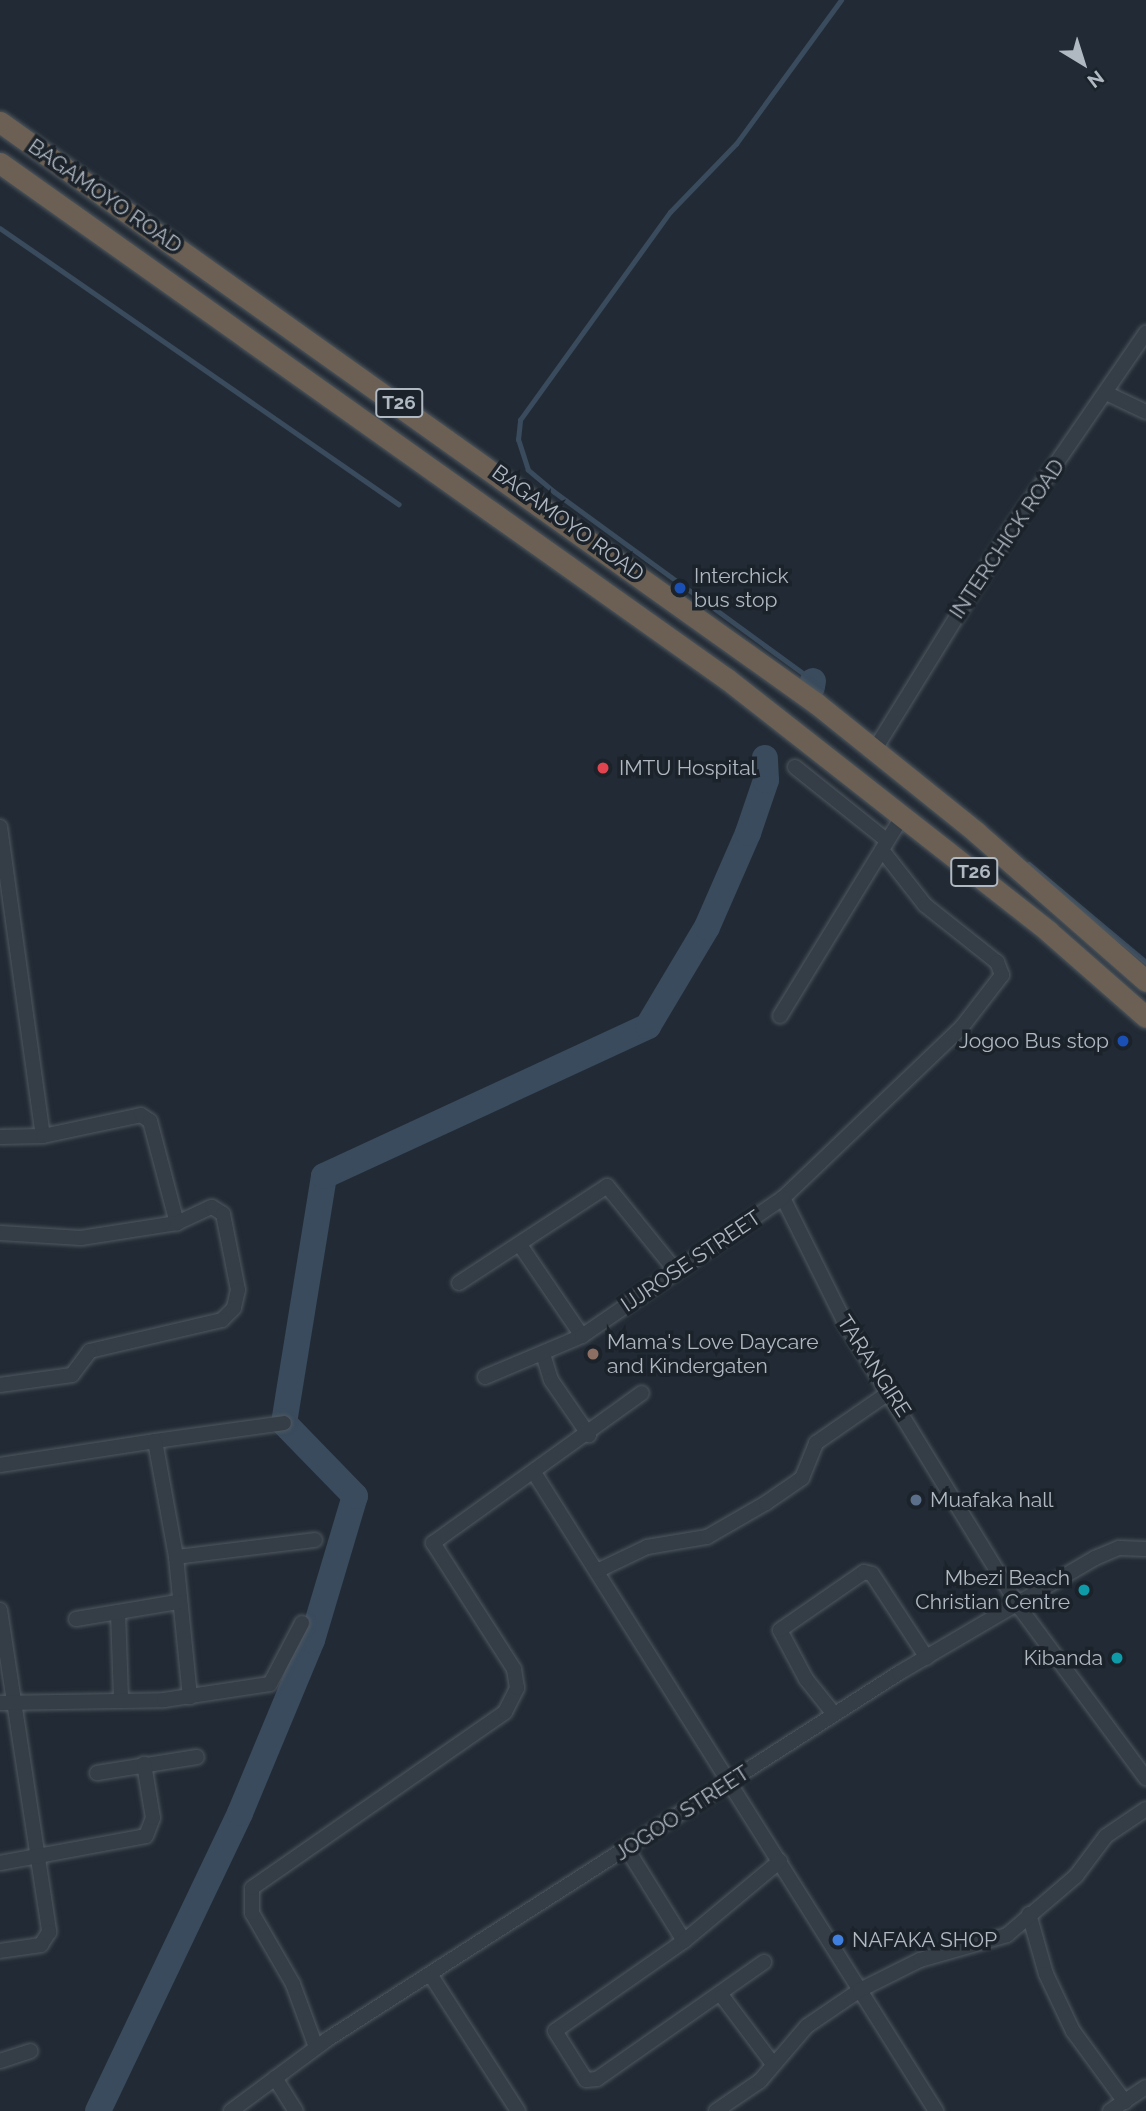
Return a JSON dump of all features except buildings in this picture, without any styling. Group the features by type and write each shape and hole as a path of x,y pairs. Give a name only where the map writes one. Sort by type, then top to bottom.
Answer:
{"highway":[{"name":"BAGAMOYO ROAD","path":"0,122 817,704 875,748 1146,981"},
{"name":"BAGAMOYO ROAD","path":"0,163 797,732 902,815 1146,1017"}],"street":[{"name":"INTERCHICK ROAD","path":"875,748 1009,532 1146,334"},
{"path":"1107,393 1146,412"},
{"path":"783,1198 999,984 997,962 925,905 884,845 795,766"},
{"path":"780,1016 902,815"},
{"path":"0,827 5,886 43,1136"},
{"path":"0,1137 43,1136 146,1117 177,1223"},
{"path":"459,1283 607,1186 675,1270"},
{"name":"IJJROSE STREET","path":"485,1377 582,1336 783,1198"},
{"name":"TARANGIRE","path":"783,1198 844,1321 891,1391 1020,1608 1146,1778"},
{"path":"0,1233 81,1238 177,1223 212,1208 223,1214 238,1290 234,1308 222,1320 90,1351 72,1375 0,1385"},
{"path":"520,1245 582,1336"},
{"path":"543,1354 551,1380 589,1435"},
{"path":"597,1571 648,1547 706,1537 766,1503 802,1478 816,1443 891,1391"},
{"path":"316,2047 293,1984 252,1913 250,1893 275,1868 505,1712 517,1688 514,1669 433,1543 589,1435 642,1392"},
{"path":"0,1465 284,1423"},
{"path":"155,1441 176,1557 178,1602 190,1698"},
{"path":"535,1474 936,2111"},
{"path":"176,1557 315,1540"},
{"name":"JOGOO STREET","path":"231,2111 316,2047 834,1714 927,1658 1020,1608 1095,1558 1119,1548 1146,1549"},
{"path":"834,1714 806,1679 780,1630 864,1572 872,1574 927,1658"},
{"path":"76,1619 178,1602"},
{"path":"0,1610 6,1702 36,1856 48,1941 0,1951"},
{"path":"118,1612 121,1699"},
{"path":"6,1702 190,1698 270,1684 302,1623"},
{"path":"97,1773 197,1757"},
{"path":"0,1863 146,1836 153,1818 144,1764"},
{"path":"716,2111 760,2081 807,2026 860,1990 920,1959 969,1943 993,1943 1076,1876 1105,1836 1146,1810"},
{"path":"627,1849 684,1941"},
{"path":"764,1962 722,1996 593,2081 582,2077 556,2040 557,2028 684,1941 780,1861"},
{"path":"1029,1914 1046,1974 1073,2031 1125,2102"},
{"path":"430,1973 518,2111"},
{"path":"722,1996 773,2064"},
{"path":"0,2061 30,2051"},
{"path":"275,2078 296,2111"},
{"path":"1110,2111 1146,2087"}],"waterway":[{"path":"813,681 554,492 528,470 518,440 520,420 670,212 736,144 841,0"},
{"path":"0,228 399,504"},
{"path":"812,687 813,681"},
{"path":"98,2111 240,1813 312,1640 355,1496 284,1423 324,1176 648,1026 707,927 748,833 766,780 765,758"},
{"path":"1029,864 1146,962"}],"place":[{"name":"Interchick bus stop","path":"680,588"},
{"name":"IMTU Hospital","path":"603,768"},
{"name":"Jogoo Bus stop","path":"1123,1041"},
{"name":"Mama's Love Daycare and Kindergaten","path":"593,1354"},
{"name":"Muafaka hall","path":"916,1500"},
{"name":"Mbezi Beach Christian Centre","path":"1084,1590"},
{"name":"Kibanda","path":"1117,1658"},
{"name":"NAFAKA SHOP","path":"838,1940"}]}
